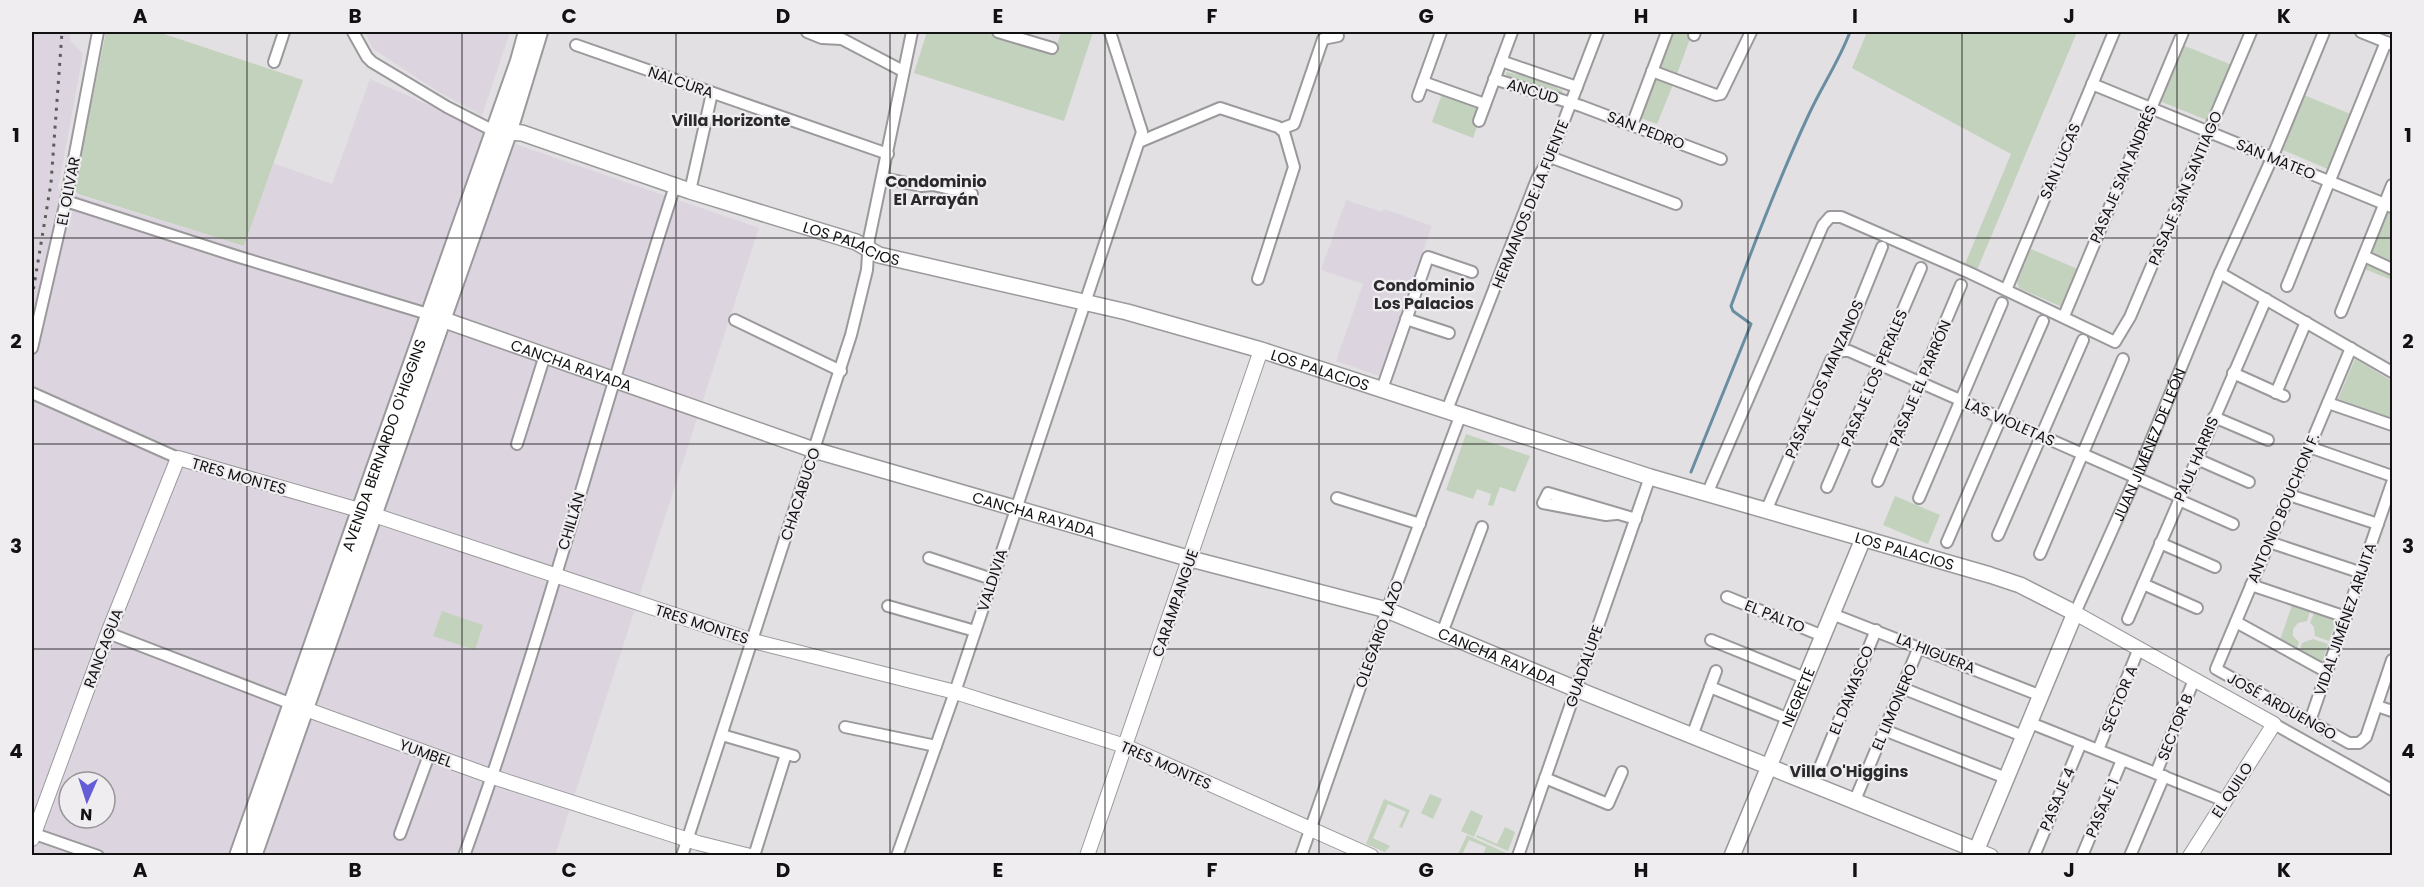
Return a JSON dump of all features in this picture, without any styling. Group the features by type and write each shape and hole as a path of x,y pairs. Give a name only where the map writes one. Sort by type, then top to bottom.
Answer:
{"main road":[{"name":"AVENIDA BERNARDO O'HIGGINS","path":"502,130 527,32"},
{"name":"AVENIDA BERNARDO O'HIGGINS","path":"253,855 298,706 435,317 539,32"},
{"name":"LOS PALACIOS","path":"502,130 856,242 879,255 1169,323 1261,350 1650,477 1990,574 2020,585 2075,613"},
{"name":"CANCHA RAYADA","path":"435,317 814,450 1191,559 1387,610 1576,689 1855,800 1980,854"},
{"name":"NEGRETE","path":"1732,855 1863,539"},
{"name":"JUAN JIMÉNEZ DE LEÓN","path":"1980,854 2006,778 2075,613"},
{"name":"AVENIDA BERNARDO O'HIGGINS","path":"238,855 298,706"}],"street":[{"name":"EL OLIVAR","path":"32,348 66,201 98,32"},
{"path":"274,62 284,32"},
{"name":"LOS PALACIOS","path":"353,32 372,62 447,107 502,130"},
{"path":"807,32 822,38 842,39 903,71"},
{"name":"CHACABUCO","path":"682,855 841,370 864,283 869,239 912,32"},
{"path":"998,32 1013,34 1052,48"},
{"path":"1110,32 1142,132 1139,142"},
{"path":"1418,96 1441,32"},
{"path":"1479,122 1510,32"},
{"name":"HERMANOS DE LA FUENTE","path":"1454,412 1537,179 1550,157 1598,32"},
{"path":"1632,125 1667,32"},
{"path":"1653,71 1721,94 1751,32"},
{"name":"SAN LUCAS","path":"2006,290 2114,32"},
{"name":"PASAJE SAN ANDRÉS","path":"2064,316 2183,32"},
{"name":"PASAJE SAN SANTIAGO","path":"2064,316 2115,342 2130,317 2250,32"},
{"name":"JUAN JIMÉNEZ DE LEÓN","path":"2075,613 2136,477 2220,273 2272,158 2324,32"},
{"path":"2287,286 2385,39 2361,32"},
{"path":"1139,142 1220,108 1281,129 1294,124 1323,39 1338,36"},
{"name":"NALCURA","path":"576,45 888,154"},
{"name":"ANCUD","path":"1501,61 1577,87"},
{"name":"ANCUD","path":"1494,79 1571,103"},
{"path":"1423,82 1485,104"},
{"name":"SAN MATEO","path":"2092,84 2389,205"},
{"name":"CHILLÁN","path":"464,855 493,777 614,379 682,188 712,93"},
{"name":"SAN PEDRO","path":"1571,103 1721,159"},
{"path":"1258,279 1294,166 1289,144 1281,129"},
{"name":"VALDIVIA","path":"897,855 955,692 1083,302 1139,142"},
{"path":"1550,157 1676,204"},
{"path":"883,178 921,186 933,185 972,194"},
{"path":"2341,312 2364,256 2389,205 2392,185"},
{"name":"CANCHA RAYADA","path":"66,201 435,317"},
{"path":"1707,494 1823,225 1830,217 1841,217 2064,316"},
{"name":"PASAJE LOS MANZANOS","path":"1766,511 1831,360 1840,351 1882,247"},
{"path":"2364,256 2392,269"},
{"name":"LOS PALACIOS","path":"1382,389 1428,257 1472,272"},
{"name":"PASAJE LOS PERALES","path":"1827,487 1921,268"},
{"path":"2220,273 2392,372"},
{"name":"PASAJE EL PARRÓN","path":"1878,481 1961,285"},
{"name":"PAUL HARRIS","path":"2128,619 2266,299"},
{"path":"1918,498 2002,303"},
{"path":"1406,319 1449,333"},
{"path":"735,320 841,370"},
{"path":"1947,542 2043,321"},
{"path":"2233,373 2280,394 2307,322"},
{"path":"1998,535 2083,340"},
{"name":"ANTONIO BOUCHON F.","path":"2216,669 2351,348"},
{"name":"CARAMPANGUE","path":"1087,855 1191,559 1261,350"},
{"name":"LAS VIOLETAS","path":"1840,351 1849,351 2136,477 2233,524"},
{"path":"517,444 545,355"},
{"path":"2040,554 2123,360"},
{"name":"TRES MONTES","path":"32,393 177,458 366,512 554,577 753,641 955,692 1125,746 1371,855"},
{"path":"2328,403 2392,425"},
{"name":"OLEGARIO LAZO","path":"1301,855 1387,610 1420,524 1454,412"},
{"path":"2214,417 2268,440"},
{"path":"2309,447 2392,476"},
{"name":"RANCAGUA","path":"32,835 177,458"},
{"path":"2196,459 2249,482"},
{"name":"GUADALUPE","path":"1518,855 1650,477"},
{"name":"VIDAL JIMÉNEZ ARIJITA","path":"2310,722 2392,483"},
{"path":"1616,514 1606,515 1543,503 1548,493 1636,519"},
{"path":"2289,495 2378,524"},
{"path":"1337,498 1420,524"},
{"path":"1442,633 1482,527"},
{"path":"2269,542 2362,573"},
{"path":"2160,543 2215,567"},
{"path":"929,558 992,579"},
{"path":"2142,584 2197,608"},
{"path":"2251,585 2346,617"},
{"name":"EL PALTO","path":"1727,597 1823,636"},
{"path":"888,606 975,631"},
{"name":"LOS PALACIOS","path":"2075,613 2392,790"},
{"name":"LA HIGUERA","path":"1832,614 2039,695"},
{"path":"2235,622 2327,672"},
{"name":"EL DAMASCO","path":"1813,784 1876,630"},
{"name":"YUMBEL","path":"108,633 429,755 688,840 752,855 790,755 722,735"},
{"path":"1711,640 1805,678"},
{"name":"EL LIMONERO","path":"1855,800 1919,647"},
{"name":"SECTOR A","path":"2098,750 2139,648"},
{"path":"2392,661 2377,706 2392,711"},
{"name":"JOSÉ ARDUENGO","path":"2216,669 2349,743 2360,742 2366,737 2377,706"},
{"path":"1692,736 1716,671"},
{"name":"SECTOR B","path":"2130,855 2194,680"},
{"path":"1710,687 1788,719"},
{"path":"1902,688 2026,729 2081,743 2225,801"},
{"name":"EL QUILO","path":"2190,855 2274,724"},
{"path":"845,727 936,746"},
{"path":"1884,730 2006,778"},
{"name":"PASAJE 4","path":"2034,855 2081,743"},
{"path":"400,834 429,755"},
{"name":"PASAJE 1","path":"2082,855 2122,759"},
{"path":"1545,778 1608,804 1622,772"},
{"path":"32,835 98,855"}],"shaded area":[{"path":"32,32 71,32 70,40 83,54 58,189 244,246 273,163 332,184 370,79 521,146 759,228 555,855 32,855"},
{"path":"365,32 510,32 482,116 434,89 373,49"},
{"path":"1346,200 1382,212 1384,209 1432,226 1379,376 1336,361 1363,284 1321,270"}],"green space":[{"path":"106,32 158,32 303,80 244,246 78,194 74,189"},
{"path":"927,32 982,32 1054,54 1061,32 1093,32 1064,121 914,73"},
{"path":"1674,32 1690,32 1689,36 1691,36 1677,74 1660,67"},
{"path":"1867,32 2077,32 1977,270 1965,264 2011,154 1852,68"},
{"path":"2180,44 2232,65 2209,121 2157,100"},
{"path":"1506,72 1545,81 1562,90 1563,94 1534,87 1506,75"},
{"path":"1662,78 1663,81 1673,85 1657,124 1641,118 1656,79"},
{"path":"1442,94 1479,106 1473,122 1478,124 1473,138 1432,122"},
{"path":"2304,95 2353,115 2330,170 2283,150"},
{"path":"2386,212 2392,214 2392,280 2362,268"},
{"path":"2031,249 2080,270 2064,308 2019,288 2017,281"},
{"path":"2355,359 2392,381 2392,418 2338,399"},
{"path":"1466,434 1530,456 1515,492 1500,487 1493,506 1488,505 1491,494 1477,489 1473,499 1446,490"},
{"path":"1895,496 1940,515 1928,544 1883,525"},
{"path":"2292,605 2310,611 2307,621 2298,623 2293,629 2293,636 2299,642 2297,648 2280,640"},
{"path":"442,611 483,625 475,650 433,636"},
{"path":"2314,613 2336,621 2329,641 2315,636 2314,627 2310,623"},
{"path":"2313,639 2328,644 2322,662 2300,650 2302,643"},
{"path":"1430,794 1442,799 1433,819 1421,813"},
{"path":"1384,799 1410,810 1402,828 1399,827 1406,812 1388,804 1373,838 1390,846 1385,852 1366,844"},
{"path":"1471,810 1483,816 1474,837 1461,831"},
{"path":"1505,827 1515,832 1508,851 1476,837 1477,835 1497,844"},
{"path":"1467,835 1508,854 1483,855 1486,847 1469,840 1462,855 1458,854"}],"waterway":[{"path":"1691,472 1751,324 1733,311 1731,306 1788,161 1850,32"}],"railway":[{"path":"32,298 51,183 62,32"}],"district":[{"name":"Villa Horizonte","path":"731,120"},
{"name":"Condominio El Arrayán","path":"936,190"},
{"name":"Condominio Los Palacios","path":"1424,294"},
{"name":"Villa O'Higgins","path":"1849,771"}]}
